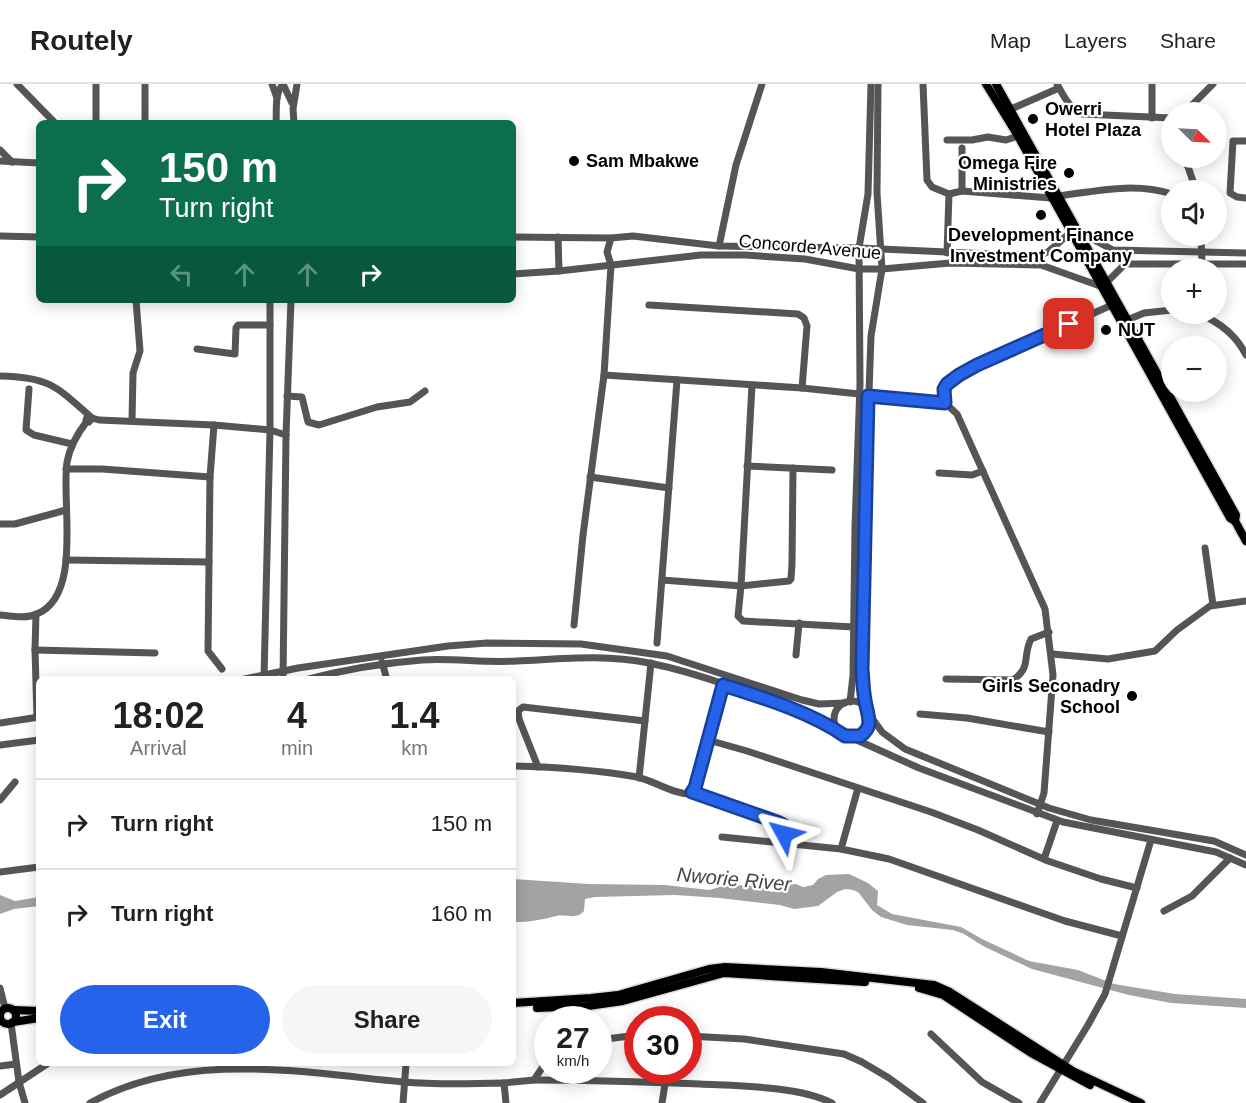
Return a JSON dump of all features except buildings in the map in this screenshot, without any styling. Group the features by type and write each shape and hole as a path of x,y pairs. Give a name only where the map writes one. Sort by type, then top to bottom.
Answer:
{"main road":[{"path":"986,84 1055,197"},
{"path":"996,84 1074,232 1225,502 1230,518 1235,520 1246,541"},
{"path":"1103,284 1112,305 1124,321"},
{"path":"516,1003 618,995 709,969 725,967 821,972 939,986 1061,1067 1141,1103"},
{"path":"516,1008 588,1006 623,1001 724,973 793,976 896,985 938,993 1061,1067 1128,1103"},
{"path":"5,1011 36,1011"},
{"path":"5,1011 1,1018 7,1022 36,1018"},
{"path":"5,1011 16,1017 7,1022"}],"street":[{"path":"17,84 52,120"},
{"path":"96,84 96,120"},
{"path":"145,84 145,120"},
{"path":"272,84 277,98"},
{"path":"276,120 277,98 279,88 283,84 290,96 294,120"},
{"path":"293,109 297,84"},
{"path":"719,246 731,184 762,84"},
{"path":"837,729 835,714 847,702 853,676 860,395 859,248 867,202 871,84"},
{"path":"850,737 860,736 867,729 868,712 864,699 862,660 871,336 882,269 877,193 879,84"},
{"path":"923,84 927,180 932,187 949,194 962,191 1055,197 1118,188 1140,187 1161,192"},
{"path":"1152,84 1152,118"},
{"path":"1195,102 1213,84"},
{"path":"1011,109 1058,86 1067,102 1082,114 1161,118"},
{"path":"946,140 972,140 988,137 1003,140 1018,136"},
{"path":"1246,141 1233,141 1230,193 1246,198"},
{"path":"962,148 962,191"},
{"path":"0,150 12,162"},
{"path":"0,162 36,163"},
{"path":"947,253 949,194"},
{"path":"1074,232 1113,250 1246,253"},
{"name":"Concorde Avenue","path":"516,237 611,238 633,236 719,246 859,248 1037,256 1048,252 1074,232"},
{"path":"558,237 559,271"},
{"path":"0,238 36,239"},
{"path":"574,625 604,375 610,265 607,252 611,238"},
{"path":"1201,246 1202,258"},
{"name":"Concorde Avenue","path":"516,274 701,255 745,255 805,259 859,269 950,263 1041,265 1103,284"},
{"path":"1103,284 1125,264 1161,264"},
{"path":"1227,264 1246,264"},
{"path":"132,421 133,373 140,351 136,303"},
{"path":"264,676 270,430 270,303"},
{"path":"291,303 286,435 283,675 382,654 487,643 581,644 667,656 819,704 860,703 882,732 905,749 1041,805 1091,820 1214,841 1244,854 1242,863 1216,852 1057,821 919,768 787,708 651,663 591,657 499,662 422,660 326,676"},
{"path":"649,305 798,314 804,318 807,326 802,388"},
{"path":"945,403 944,389 959,375 1112,305"},
{"path":"1124,321 1144,313 1161,311"},
{"path":"1221,324 1240,344 1246,355"},
{"path":"197,349 235,354 238,325 270,325"},
{"path":"604,375 802,388 945,403 957,414 1045,609 1053,675 1044,793 1037,814"},
{"path":"0,376 44,381 56,386 91,419 214,425 270,430 286,435"},
{"path":"657,643 677,380"},
{"path":"752,385 738,616 743,621 854,627"},
{"path":"29,389 26,430 34,435 72,444"},
{"path":"287,396 302,397 308,422 319,425 377,407 410,402 425,391"},
{"path":"0,615 36,614 50,604 57,595 62,583 66,560 66,469 72,444 91,419"},
{"path":"214,425 210,477 208,651 222,669"},
{"path":"747,465 832,470"},
{"path":"662,580 741,586 787,582 791,579 793,468"},
{"path":"66,469 102,469 210,477"},
{"path":"939,473 972,475 983,471"},
{"path":"590,477 669,488"},
{"path":"0,524 15,524 66,510"},
{"path":"1205,548 1213,605"},
{"path":"66,560 209,562"},
{"path":"1052,654 1108,659 1155,651 1177,630 1213,605 1246,601"},
{"path":"36,614 36,676"},
{"path":"796,655 799,623"},
{"path":"945,679 1013,680 1023,674 1026,668 1027,647 1031,639 1049,632"},
{"path":"35,650 154,653"},
{"path":"382,654 382,665 386,676"},
{"path":"639,778 651,663"},
{"path":"692,792 723,685"},
{"path":"538,766 518,716 518,711 523,707 645,721"},
{"path":"920,714 978,720 1049,732"},
{"path":"0,723 36,717"},
{"path":"0,745 36,740"},
{"path":"708,740 950,819 1044,859 1101,879 1137,888"},
{"path":"516,766 538,766 639,778 687,794 692,792 783,825 781,843"},
{"path":"0,800 15,782"},
{"path":"841,849 858,788"},
{"path":"1044,859 1057,821"},
{"path":"722,837 841,849 889,859 1065,921 1122,936"},
{"path":"1040,1103 1094,1016 1105,994 1151,840"},
{"path":"1164,911 1192,896 1230,858"},
{"path":"0,872 36,867"},
{"path":"0,988 5,1011"},
{"path":"7,1022 24,1103"},
{"path":"931,1034 982,1082 1019,1103"},
{"path":"702,1036 744,1039 844,1054 890,1078 923,1103"},
{"path":"0,1066 16,1064"},
{"path":"0,1095 44,1066"},
{"path":"403,1103 406,1066"},
{"path":"90,1103 143,1080 177,1072 219,1069 300,1070 404,1082 453,1084 534,1080"},
{"path":"504,1083 506,1103"},
{"path":"662,1103 664,1084"},
{"path":"687,1084 790,1091 825,1099 832,1103"}],"shaded area":[{"path":"849,874 868,883 878,891 877,905 892,914 961,927 1029,961 1078,970 1114,984 1175,994 1246,999 1246,1008 1171,1003 1129,995 1032,969 953,930 907,925 881,917 872,910 858,892 845,889 818,906 794,909 780,905 675,895 595,897 585,899 584,911 578,915 516,922 516,879 589,884 665,885 709,890 727,885 759,886 771,892 785,885 796,884 803,887 813,885 826,875"},
{"path":"0,895 15,901 36,898 36,906 14,909 0,914"}],"place":[{"name":"Owerri Hotel Plaza","path":"1033,119"},
{"name":"Sam Mbakwe","path":"574,161"},
{"name":"Omega Fire Ministries","path":"1069,173"},
{"name":"Development Finance Investment Company","path":"1041,215"},
{"name":"NUT","path":"1106,330"},
{"name":"Girls Seconadry School","path":"1132,696"}],"route":[{"path":"784,834 783,825 777,822 692,792 723,685 787,708 837,729 845,736 860,736 867,729 870,719 864,699 862,669 868,396 945,403 944,389 959,375 1069,324"}],"water label":[{"name":"Nworie River","path":"734,879"}]}
